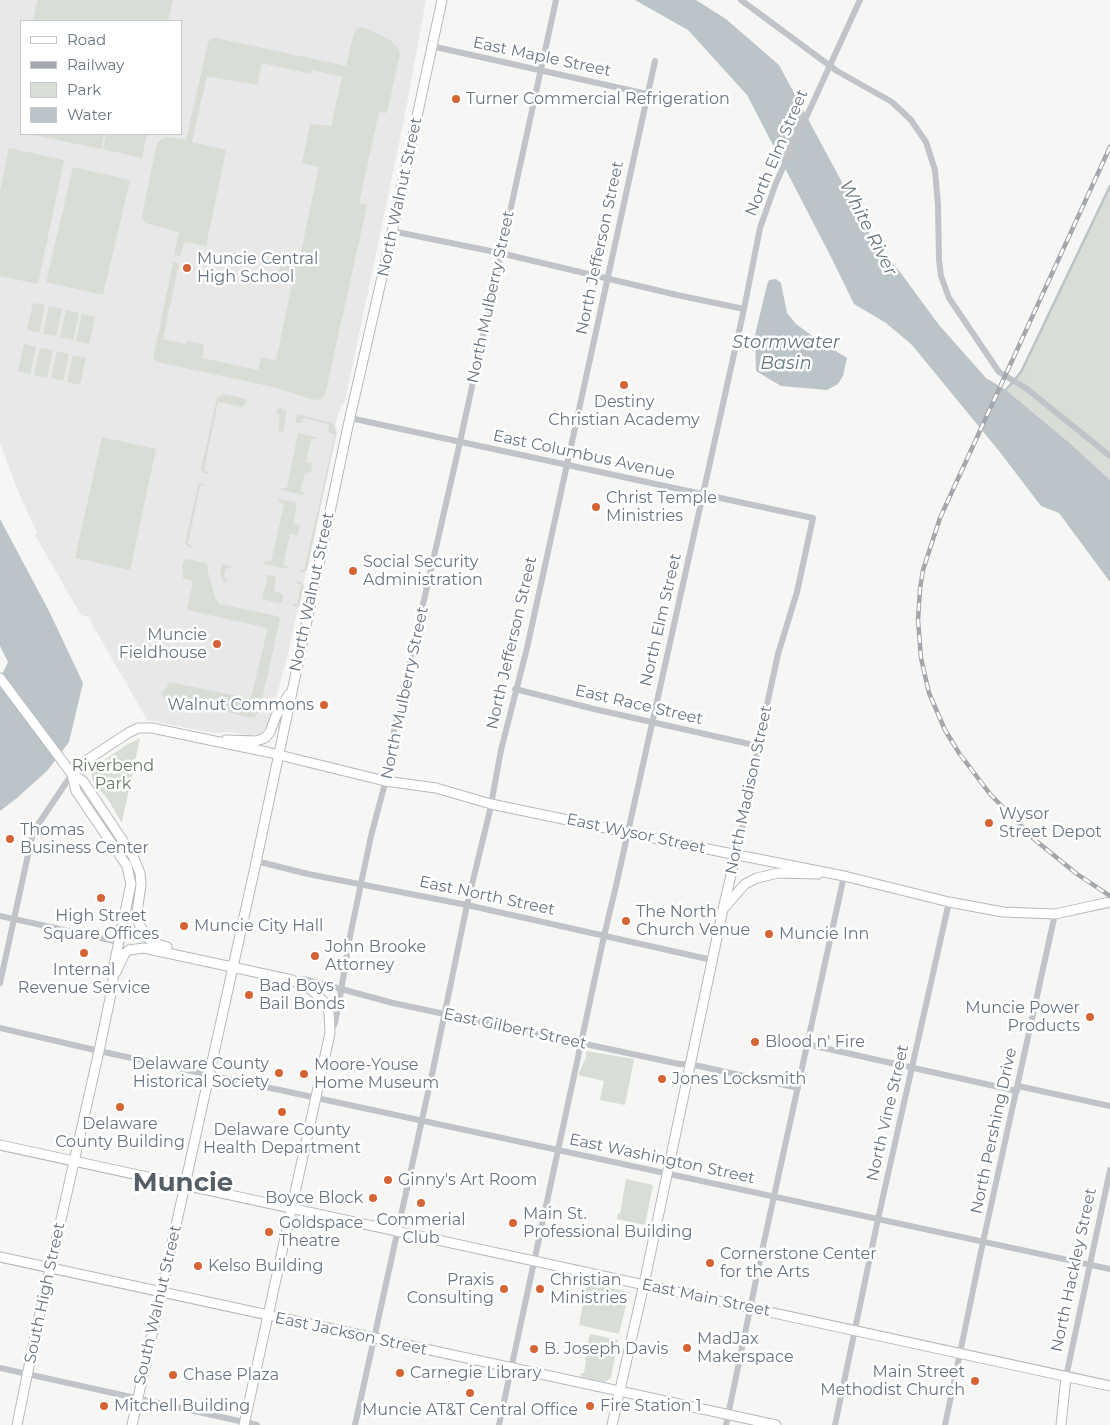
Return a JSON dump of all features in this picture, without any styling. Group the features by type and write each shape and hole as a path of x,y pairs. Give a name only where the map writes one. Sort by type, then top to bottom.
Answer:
{"main road":[{"name":"North Walnut Street","path":"185,1185 442,0"},
{"path":"0,678 72,774 83,781 138,865 141,886 137,918 141,930 152,942 190,957"},
{"path":"72,774 87,760 138,728 152,728 211,740 256,741 265,738 270,732 276,716 292,687"},
{"name":"East Wysor Street","path":"211,740 385,781 436,788 491,804 844,876 949,902 1003,912 1055,914 1110,902"},
{"name":"South High Street","path":"17,1425 39,1317 99,1052 115,960 130,894 130,876 122,857 76,791 72,774"},
{"name":"North Madison Street","path":"612,1425 736,854"},
{"path":"723,909 745,884 757,878 778,873 808,875 828,873"},
{"path":"114,974 125,954 129,950 136,948 190,957"},
{"name":"East Gilbert Street","path":"190,957 292,980"},
{"path":"292,980 312,990 323,1001 329,1012 330,1033"},
{"name":"North Mulberry Street","path":"244,1424 330,1033"},
{"name":"East Main Street","path":"0,1145 1110,1386"},
{"name":"South Walnut Street","path":"132,1425 185,1185"},
{"name":"East Jackson Street","path":"0,1257 776,1425"},
{"path":"1061,1425 1066,1377"}],"street":[{"name":"North Mulberry Street","path":"330,1033 335,1024 371,836 385,781 392,740 460,441 556,0"},
{"path":"740,0 845,76 892,102 911,120 926,142 935,170 938,199 939,260 944,288 956,310 999,372 1027,389 1110,456"},
{"name":"North Elm Street","path":"499,1425 604,936 744,309 760,228 776,182 860,0"},
{"name":"East Maple Street","path":"432,46 647,94"},
{"name":"North Jefferson Street","path":"355,1425 467,905 491,804 501,750 515,689 527,648 655,61"},
{"path":"392,231 500,253 744,309"},
{"name":"East Columbus Avenue","path":"350,418 813,518"},
{"name":"North Madison Street","path":"736,854 778,654 797,592 813,518"},
{"name":"East Race Street","path":"515,689 594,710 758,746"},
{"path":"0,983 33,832 72,774"},
{"name":"East North Street","path":"256,861 362,885 467,905 712,960"},
{"path":"726,1425 806,1044 844,876"},
{"name":"North Vine Street","path":"835,1425 878,1219 949,902"},
{"name":"North Pershing Drive","path":"945,1425 1055,914"},
{"path":"0,916 119,942"},
{"name":"East Gilbert Street","path":"292,980 304,979 393,1002 798,1088"},
{"name":"East Washington Street","path":"0,1028 99,1052 1110,1269"},
{"path":"806,1044 1017,1089 1110,1106"},
{"name":"North Hackley Street","path":"1066,1377 1110,1170"},
{"path":"0,1368 244,1424 257,1425"}],"shaded area":[{"name":"Muncie Central High School","path":"0,0 426,0 404,120 345,401 341,406 335,425 337,433 287,658 269,723 261,733 250,736 229,732 213,733 147,720 88,617 81,615 35,535 37,533 18,491 0,443"}],"green space":[{"path":"38,0 173,0 168,20 33,19"},
{"path":"363,27 390,40 400,53 387,113 379,112 359,203 367,205 325,395 320,399 314,400 277,388 158,362 154,359 154,354 173,262 179,263 163,339 186,344 187,341 204,344 202,358 258,370 261,357 276,360 293,280 278,277 282,258 299,261 319,167 302,163 310,124 331,126 342,77 312,70 311,74 262,63 257,85 207,76 192,142 226,150 206,246 184,242 180,256 174,255 179,232 145,223 142,216 157,143 167,137 186,140 210,39 216,38 346,66 354,33 358,28"},
{"path":"34,135 104,135 101,149"},
{"path":"106,135 147,135 142,158 103,149"},
{"path":"9,148 64,160 38,284 0,276 0,191"},
{"path":"73,167 130,180 103,295 46,282"},
{"path":"1110,186 1110,480 1072,445 1006,390 1021,371"},
{"path":"33,303 45,305 39,333 27,330"},
{"path":"49,306 62,309 56,336 43,334"},
{"path":"66,310 79,313 73,340 60,337"},
{"path":"82,314 95,317 89,344 76,341"},
{"path":"24,344 36,347 30,374 18,371"},
{"path":"40,348 53,350 47,378 34,375"},
{"path":"57,351 69,354 63,381 51,378"},
{"path":"73,355 86,358 80,385 67,382"},
{"path":"223,394 246,399 247,401 242,407 218,402 204,470 208,474 203,473 201,469 217,398"},
{"path":"278,407 287,411 283,432 278,431 280,415 276,414"},
{"path":"297,414 332,423 336,434 307,570 303,572 299,571 300,569 304,570 335,435 328,432 329,424 304,418 301,423 295,423"},
{"path":"298,433 318,438 311,439 306,462 312,463 311,472 305,473 300,491 305,494 303,495 281,490 281,488 287,488"},
{"path":"102,437 156,449 130,570 75,558"},
{"path":"201,483 206,485 200,486 188,544 192,546 191,548 185,544 198,485"},
{"path":"279,499 297,503 293,523 300,525 298,535 290,534 283,565 288,567 288,569 264,564 265,561 271,562 284,504 278,502"},
{"path":"188,559 207,564 215,598 219,604 277,616 280,619 259,713 253,718 164,698 162,692 169,682 251,698 268,628 187,610 193,581 183,578 182,565"},
{"path":"222,564 231,566 231,568 226,569 224,577 228,579 227,582 222,580 220,572"},
{"path":"266,575 276,576 274,591 283,594 282,602 262,599 267,581"},
{"path":"297,581 301,582 304,586 299,607 293,606 294,603 297,604 301,585 296,583"},
{"name":"Riverbend Park","path":"140,738 121,822 109,801 93,781 91,772 98,764"},
{"path":"586,1051 634,1059 625,1105 600,1100 604,1081 578,1075 586,1057"},
{"path":"626,1179 653,1185 645,1225 617,1219 618,1213 620,1214"},
{"path":"587,1283 629,1292 619,1334 579,1325"},
{"path":"591,1334 618,1340 611,1378 605,1382 581,1377 581,1373 584,1373"}],"water":[{"path":"635,0 696,0 726,19 779,65 873,240 900,272 939,325 986,378 1006,390 1072,445 1110,480 1110,582 1059,513 1041,506 999,451 912,345 886,323 854,304 747,95 688,30"},
{"name":"Stormwater Basin","path":"776,279 781,283 787,313 796,324 847,358 843,376 838,384 827,390 781,386 756,371 755,335 767,285 769,280"},
{"path":"0,519 49,611 83,683 69,742 47,771 0,811 0,679 8,662 0,646"}],"waterway":[{"path":"1005,391 1021,372 1110,186"}],"railway":[{"path":"1110,147 940,518 923,570 918,620 921,658 929,693 945,730 959,753 990,794 1035,840 1077,874 1110,896"}],"place":[{"name":"Turner Commercial Refrigeration","path":"456,99"},
{"name":"Muncie Central High School","path":"187,268"},
{"name":"Destiny Christian Academy","path":"624,385"},
{"name":"Christ Temple Ministries","path":"596,507"},
{"name":"Social Security Administration","path":"353,571"},
{"name":"Muncie Fieldhouse","path":"217,644"},
{"name":"Walnut Commons","path":"324,705"},
{"name":"Wysor Street Depot","path":"989,823"},
{"name":"Thomas Business Center","path":"10,839"},
{"name":"High Street Square Offices","path":"101,898"},
{"name":"The North Church Venue","path":"626,921"},
{"name":"Muncie City Hall","path":"184,926"},
{"name":"Muncie Inn","path":"769,934"},
{"name":"Internal Revenue Service","path":"84,953"},
{"name":"John Brooke Attorney","path":"315,956"},
{"name":"Bad Boys Bail Bonds","path":"249,995"},
{"name":"Muncie Power Products","path":"1090,1017"},
{"name":"Blood n' Fire","path":"755,1042"},
{"name":"Delaware County Historical Society","path":"279,1073"},
{"name":"Moore-Youse Home Museum","path":"304,1074"},
{"name":"Jones Locksmith","path":"662,1079"},
{"name":"Delaware County Building","path":"120,1107"},
{"name":"Delaware County Health Department","path":"282,1112"},
{"name":"Ginny's Art Room","path":"388,1180"},
{"name":"Boyce Block","path":"373,1198"},
{"name":"Commerial Club","path":"421,1203"},
{"name":"Main St. Professional Building","path":"513,1223"},
{"name":"Goldspace Theatre","path":"269,1232"},
{"name":"Cornerstone Center for the Arts","path":"710,1263"},
{"name":"Kelso Building","path":"198,1266"},
{"name":"Praxis Consulting","path":"504,1289"},
{"name":"Christian Ministries","path":"540,1289"},
{"name":"MadJax Makerspace","path":"687,1348"},
{"name":"B. Joseph Davis","path":"534,1349"},
{"name":"Carnegie Library","path":"400,1373"},
{"name":"Chase Plaza","path":"173,1375"},
{"name":"Main Street Methodist Church","path":"975,1381"},
{"name":"Muncie AT&T Central Office","path":"470,1393"},
{"name":"Mitchell Building","path":"104,1406"},
{"name":"Fire Station 1","path":"590,1406"}],"district":[{"name":"Muncie","path":"183,1183"}],"water label":[{"name":"White River","path":"868,228"}]}
